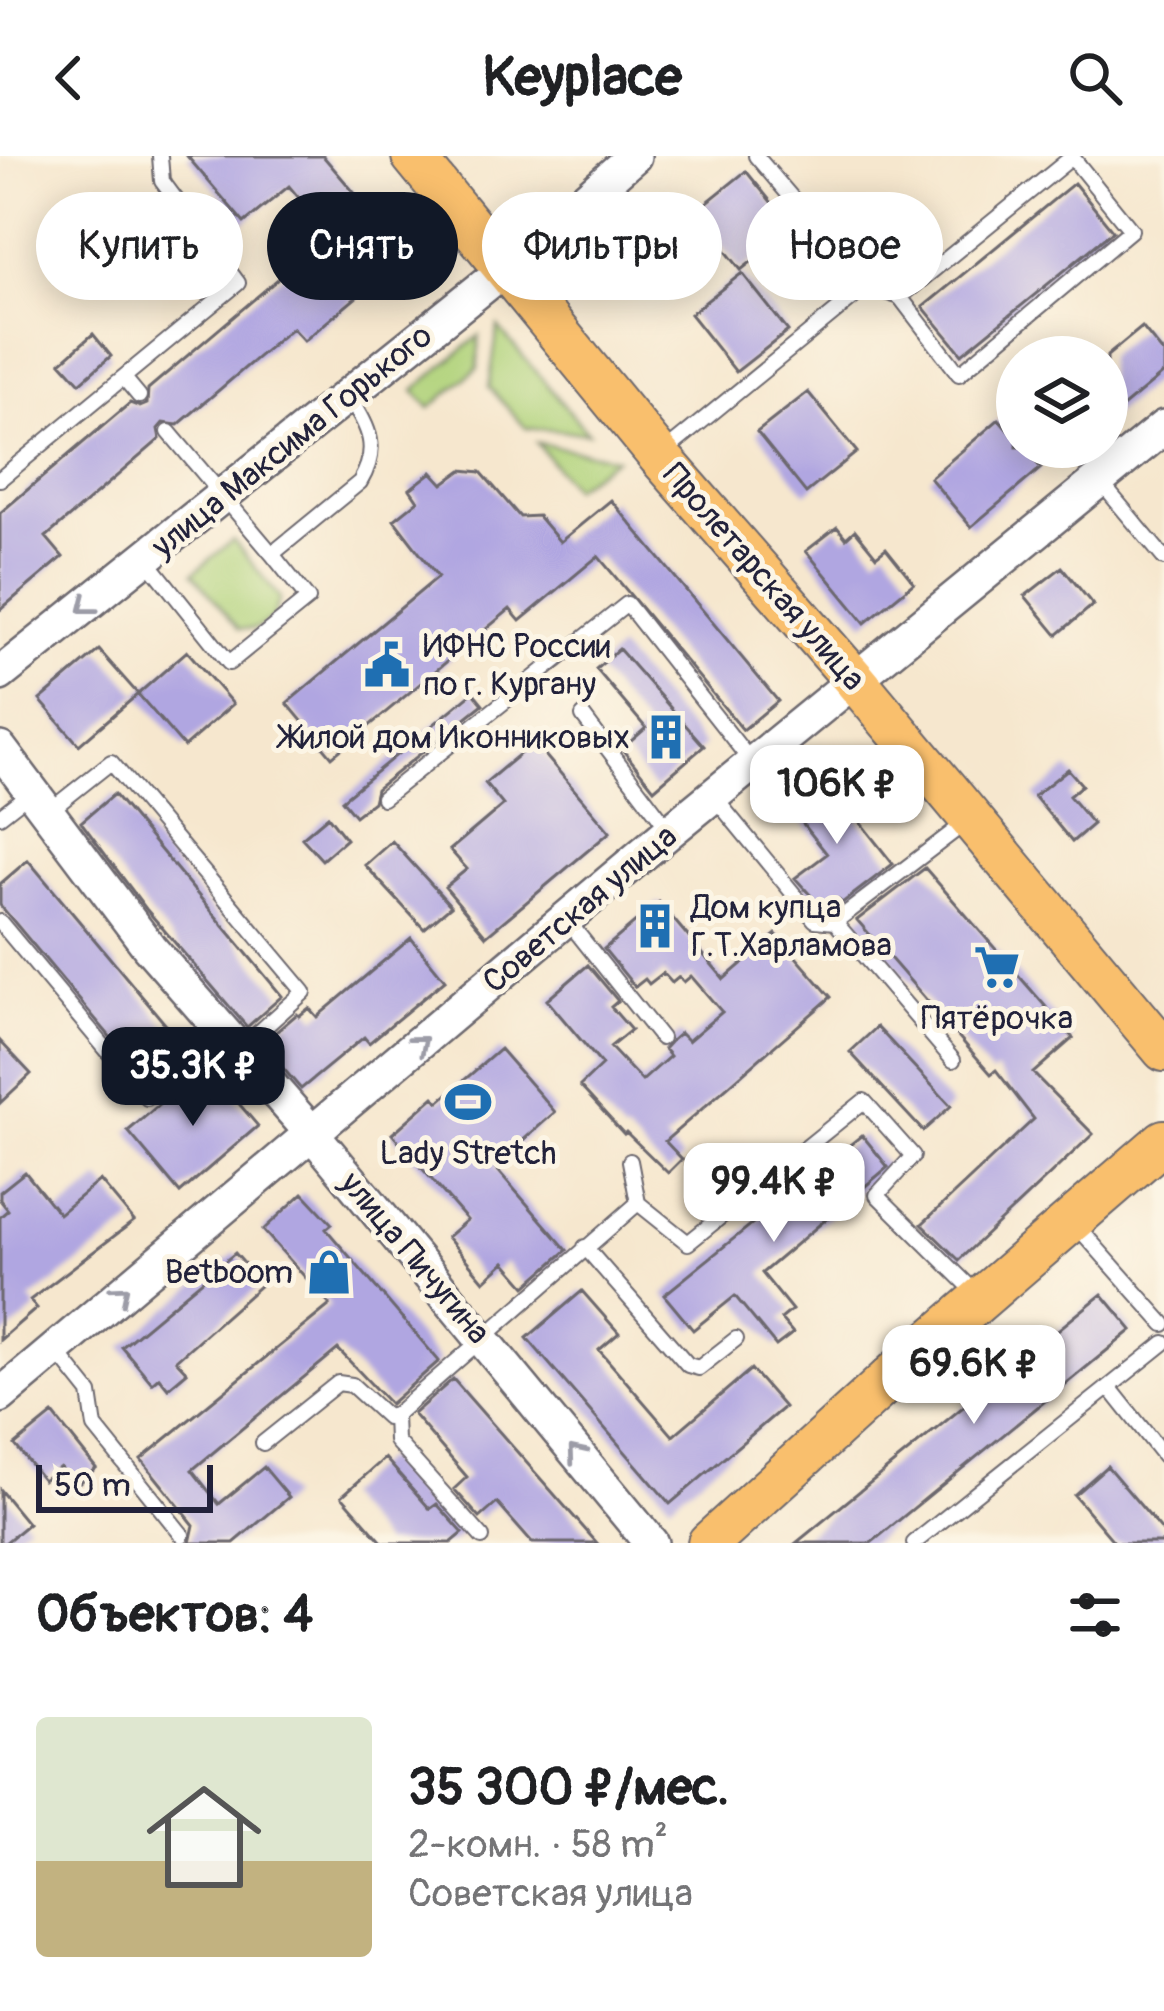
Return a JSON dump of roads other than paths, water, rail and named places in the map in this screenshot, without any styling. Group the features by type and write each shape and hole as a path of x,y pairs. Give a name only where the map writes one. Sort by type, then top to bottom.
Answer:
{"main road":[{"name":"Пролетарская улица","path":"413,156 482,242"},
{"name":"Пролетарская улица","path":"529,300 1164,1050"},
{"path":"709,1543 1164,1141"}],"street":[{"name":"улица Максима Горького","path":"586,192 618,161"},
{"name":"улица Максима Горького","path":"0,674 482,288"},
{"name":"Советская улица","path":"0,1396 670,831 1164,427"},
{"name":"улица Пичугина","path":"0,749 148,947 311,1132 651,1543"}],"lane":[{"path":"0,479 238,283 163,181 160,156"},
{"path":"756,156 787,192"},
{"path":"1072,157 1131,230 959,374 900,297 1072,157"},
{"path":"659,456 850,300"},
{"path":"124,378 139,396"},
{"path":"272,554 360,482 368,468 374,449 369,429 349,396"},
{"path":"146,559 230,663 308,599 169,432"},
{"path":"1098,479 1164,558"},
{"path":"383,798 627,604 753,764"},
{"path":"583,716 670,831"},
{"path":"0,816 40,801 110,762 304,992 147,1098 0,922"},
{"path":"714,797 815,920 835,922 969,820"},
{"path":"567,920 661,1038"},
{"path":"835,922 953,1060"},
{"path":"630,1161 638,1203 688,1243 864,1101 914,1156 878,1195 981,1299"},
{"path":"262,1443 338,1383 352,1384 387,1417 394,1415 638,1203"},
{"path":"1072,1221 1164,1324"},
{"path":"585,1247 688,1365 699,1368 736,1340"},
{"path":"914,1543 1164,1342"},
{"path":"55,1349 90,1393 95,1427 182,1535"},
{"path":"1109,1387 1164,1456"},
{"path":"394,1415 396,1441 482,1537"}],"place":[{"name":"ИФНС России по г. Кургану","path":"387,665"},
{"name":"Жилой дом Иконниковых","path":"666,737"},
{"name":"Дом купца Г.Т.Харламова","path":"655,926"},
{"name":"Пятёрочка","path":"997,967"},
{"name":"Lady Stretch","path":"468,1102"},
{"name":"Betboom","path":"329,1272"}]}
